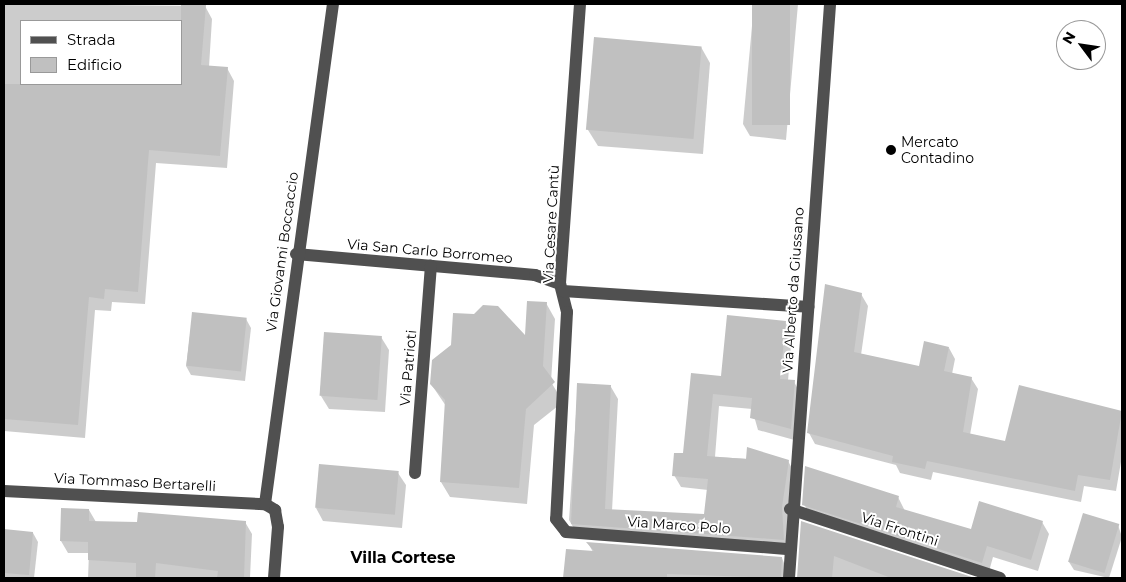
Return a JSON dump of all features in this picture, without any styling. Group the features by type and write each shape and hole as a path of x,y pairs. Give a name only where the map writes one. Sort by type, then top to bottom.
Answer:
{"street":[{"name":"Via Giovanni Boccaccio","path":"265,504 296,254 333,4"},
{"name":"Via Cesare Cantù","path":"566,532 553,507 566,312 561,288 580,4"},
{"name":"Via Alberto da Giussano","path":"789,578 790,509 808,307 830,4"},
{"name":"Via San Carlo Borromeo","path":"296,254 535,275 561,288 808,307"},
{"name":"Via Patrioti","path":"415,473 432,266"},
{"name":"Via Tommaso Bertarelli","path":"4,491 265,504"},
{"path":"265,504 275,510 278,527 274,578"},
{"name":"Via Frontini","path":"790,509 1000,578"},
{"name":"Via Marco Polo","path":"566,532 789,549"}],"building":[{"path":"181,4 206,5 201,65 228,67 220,156 149,150 138,292 105,289 104,299 89,297 78,425 4,419 4,84 182,85"},
{"path":"752,4 790,4 790,125 752,125"},
{"path":"594,37 702,46 693,139 586,130"},
{"path":"825,284 862,293 854,352 919,366 924,341 949,347 944,371 972,377 963,432 1005,441 1019,385 1122,411 1110,480 1078,475 1075,491 927,461 925,469 892,462 893,456 807,433"},
{"path":"527,301 547,302 543,366 555,382 526,409 519,488 440,482 445,400 430,384 432,360 451,345 453,313 474,314 483,305 498,306 525,335"},
{"path":"192,312 247,318 241,371 186,366"},
{"path":"727,315 786,321 780,379 795,380 791,429 750,418 752,398 713,394 707,456 746,459 747,447 789,460 782,507 784,540 571,524 577,383 611,385 605,509 704,514 708,479 672,476 674,453 683,453 691,373 721,376"},
{"path":"324,332 382,336 377,400 320,396"},
{"path":"319,464 399,471 395,515 315,508"},
{"path":"805,466 899,496 896,507 971,529 979,501 1043,521 1031,560 987,546 982,563 802,505"},
{"path":"61,508 89,509 89,521 137,522 138,512 246,521 244,578 217,578 218,571 156,563 155,578 136,578 136,563 88,560 88,542 60,541"},
{"path":"1083,513 1119,524 1104,573 1068,562"},
{"path":"801,521 975,578 891,578 834,556 832,578 797,578"},
{"path":"4,529 33,532 29,575 4,573"},
{"path":"586,542 782,557 781,578 667,574 667,578 563,578 566,549 594,551"}],"place":[{"name":"Mercato Contadino","path":"891,150"}],"district":[{"name":"Villa Cortese","path":"403,558"}]}
